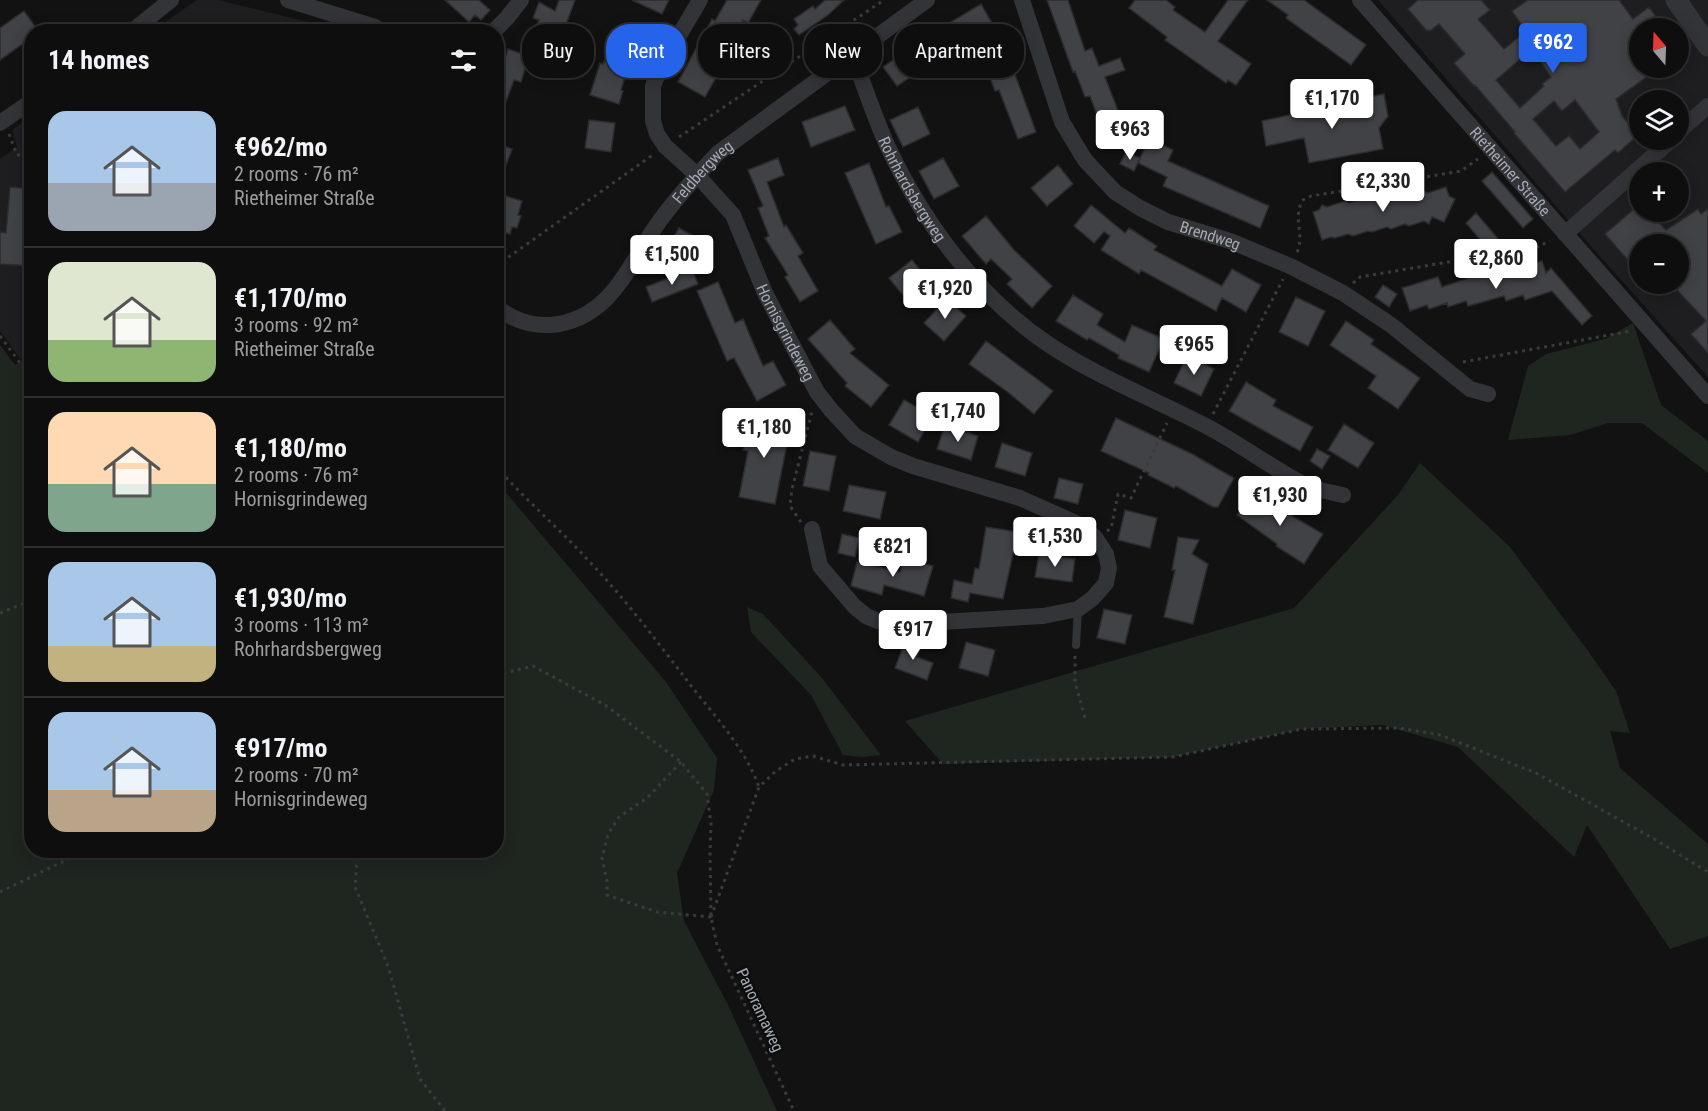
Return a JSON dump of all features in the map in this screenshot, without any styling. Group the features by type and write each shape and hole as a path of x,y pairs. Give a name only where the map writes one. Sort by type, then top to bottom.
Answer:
{"street":[{"path":"142,24 171,0"},
{"path":"288,0 365,24"},
{"path":"501,24 521,0"},
{"path":"664,146 653,121 654,86 661,66 700,0"},
{"name":"Feldbergweg","path":"882,34 927,0"},
{"name":"Brendweg","path":"1022,0 1062,122 1085,160 1115,192 1168,222 1230,241 1290,266 1343,293 1390,325 1470,389 1488,394"},
{"name":"Rietheimer Straße","path":"1360,0 1708,396"},
{"path":"1676,0 1708,46"},
{"name":"Feldbergweg","path":"504,311 520,321 541,326 564,323 588,314 609,297 661,219 718,153 822,78"},
{"name":"Rohrhardsbergweg","path":"862,78 887,144 910,190 934,228 969,275 1007,311 1048,344 1090,369 1207,426 1305,485 1343,495"},
{"path":"0,123 24,106"},
{"path":"1689,122 1708,106"},
{"name":"Hornisgrindeweg","path":"664,146 697,175 733,215 765,293 818,392 855,436 891,457 913,466 1020,498 1078,524 1095,537"},
{"path":"1566,234 1660,150"},
{"path":"812,529 820,566 854,606 866,616 878,621 907,624 1032,616 1078,609 1093,598 1107,583 1109,568 1106,554 1095,537"}],"lane":[{"path":"1076,645 1078,609"}],"path":[{"path":"504,260 664,146 884,0"},
{"path":"1207,426 1299,247 1298,213 1299,205 1303,200 1311,196 1461,171 1492,149"},
{"path":"15,151 17,155 24,155"},
{"path":"1343,293 1360,277 1537,247 1566,234"},
{"path":"1441,367 1631,331 1645,322"},
{"path":"0,336 24,368"},
{"path":"812,529 800,521 790,506 792,489 818,392"},
{"path":"1095,537 1111,529 1118,494 1131,498 1173,411"},
{"path":"504,474 587,558 660,645 730,735 753,771 759,787"},
{"path":"0,613 24,603"},
{"path":"1076,645 1075,682 1086,722"},
{"name":"Panoramaweg","path":"504,673 533,666 605,705 681,762 707,794 711,824 711,916 717,945 794,1111"},
{"path":"681,762 647,798 619,817 608,834 602,858 607,881 607,895 657,912 711,916 759,787 776,771 795,759 813,756 843,765 1173,757 1302,729 1399,728 1440,735 1536,773 1708,872"},
{"path":"0,892 70,858"},
{"path":"357,858 355,887 387,966 420,1079 445,1111"}],"shaded area":[{"path":"197,0 218,0 316,24 162,24"},
{"path":"1378,0 1708,0 1708,377 1634,294 1689,294 1689,234 1629,234 1629,289"},
{"path":"24,121 24,360 22,361 0,331 0,159 17,147 12,130"},
{"path":"1633,323 1661,405 1708,441 1708,473 1642,423 1608,423 1570,435 1508,440 1528,366 1546,354 1605,339"},
{"path":"0,345 15,365 24,360 24,858 504,858 504,490 666,682 717,758 714,790 677,873 684,921 727,1003 777,1111 0,1111"},
{"path":"1420,463 1509,546 1616,691 1630,733 1610,731 1620,768 1708,844 1708,936 1670,949 1587,825 1574,857 1458,747 1382,725 1302,729 1173,757 943,764 905,721 1294,608 1398,495"},
{"path":"747,607 763,614 822,678 881,755 862,757 843,755 811,695 751,632"}],"building":[{"path":"445,0 479,0 490,10 481,20 475,15 469,22"},
{"path":"559,0 575,0 566,24 537,24 539,20 533,18 539,2 555,11"},
{"path":"632,0 669,0 662,14"},
{"path":"727,0 761,0 748,23 743,20 741,24 709,24 712,19 715,21"},
{"path":"825,0 844,0 815,24 804,24 804,32 799,35 794,29 798,25 794,19 813,6 815,9"},
{"path":"1047,0 1068,0 1085,51 1092,48 1099,66 1120,58 1125,70 1105,77 1119,113 1099,121 1090,96 1085,97 1075,71 1073,72"},
{"path":"1135,0 1166,0 1175,7 1173,10 1205,32 1228,0 1248,0 1218,41 1251,64 1236,85 1228,80 1226,83 1165,40 1167,37 1129,8"},
{"path":"1267,0 1304,0 1366,45 1351,65 1286,18 1288,15"},
{"path":"1418,0 1481,0 1490,10 1478,19 1504,49 1526,31 1512,11 1528,0 1619,0 1632,18 1629,18 1629,78 1645,78 1616,99 1622,116 1629,124 1629,143 1618,153 1615,150 1565,192 1454,63 1465,54 1439,24 1427,31 1408,9","holes":["1532,49 1551,77 1520,108 1496,80","1575,100 1599,132 1580,149 1569,136 1556,146 1533,119 1554,101 1562,111"]},
{"path":"981,4 992,23 990,24 948,24"},
{"path":"1649,7 1657,18 1634,18"},
{"path":"24,11 33,24 24,24 24,43 0,60 0,28"},
{"path":"698,45 698,78 716,78 705,97 678,82 680,78 686,78 686,67"},
{"path":"508,49 522,54 522,78 521,82 514,80 504,108 504,61"},
{"path":"606,58 606,78 625,78 619,104 590,95 600,63 603,64"},
{"path":"894,60 894,78 909,78 897,86 883,67"},
{"path":"990,78 1016,78 1036,132 1018,139 999,90 995,91"},
{"path":"1384,94 1388,116 1379,128 1383,149 1309,163 1304,138 1266,146 1262,121 1299,113 1299,110 1322,105 1324,116 1355,110 1364,98"},
{"path":"845,106 855,130 811,147 802,122"},
{"path":"918,107 930,134 903,147 890,120"},
{"path":"589,120 615,123 611,152 585,148"},
{"path":"1149,138 1173,150 1168,161 1269,206 1260,228 1163,186 1167,177 1138,163"},
{"path":"504,146 512,149 504,171"},
{"path":"1126,152 1140,158 1134,171 1120,164"},
{"path":"778,158 784,175 767,182 784,227 786,225 803,253 798,256 818,291 800,302 785,277 788,275 765,238 769,236 758,208 763,206 748,170"},
{"path":"943,158 959,186 934,199 919,171"},
{"path":"869,163 886,207 889,206 902,232 876,244 845,173"},
{"path":"1058,165 1073,184 1047,206 1031,188"},
{"path":"1492,172 1533,219 1523,228 1482,181"},
{"path":"10,187 24,188 24,266 0,264 0,232 6,233"},
{"path":"1446,187 1449,196 1455,199 1444,222 1432,217 1429,224 1424,221 1409,226 1405,224 1391,229 1387,227 1353,236 1348,234 1322,240 1313,212 1319,210 1322,205 1327,207 1345,201 1349,203 1363,198 1367,200 1400,192 1405,194 1420,189 1428,193"},
{"path":"504,195 522,201 517,228 512,227 510,234 504,232"},
{"path":"1091,205 1125,233 1129,228 1157,246 1154,250 1222,286 1232,269 1261,285 1246,312 1222,298 1216,311 1141,270 1139,274 1101,250 1110,236 1104,232 1094,243 1074,226"},
{"path":"1698,209 1701,214 1708,209 1708,353 1691,334 1706,321 1681,294 1689,294 1689,234 1629,234 1629,257 1627,259 1605,234 1629,213 1629,222 1658,222 1666,230 1678,222 1689,222 1689,215"},
{"path":"1476,213 1499,240 1488,249 1466,223"},
{"path":"986,216 1014,250 1052,286 1032,308 1007,284 1012,279 991,259 986,264 962,236"},
{"path":"679,228 702,241 686,267 664,253"},
{"path":"912,260 934,287 911,305 889,278"},
{"path":"1542,261 1546,273 1551,268 1592,316 1582,325 1552,291 1525,300 1523,295 1506,301 1504,296 1468,306 1466,301 1448,307 1447,303 1429,309 1427,305 1410,311 1402,288 1438,277 1442,287 1495,269 1496,273 1514,267 1515,270"},
{"path":"692,269 698,284 652,302 646,287"},
{"path":"718,282 735,323 743,319 763,366 773,361 786,385 757,401 734,358 727,361 697,291"},
{"path":"1383,285 1397,294 1389,307 1375,297"},
{"path":"1073,295 1103,314 1097,325 1125,342 1132,325 1164,339 1149,372 1118,358 1119,355 1089,338 1087,340 1056,321"},
{"path":"1296,297 1325,311 1308,346 1279,332"},
{"path":"946,299 966,316 944,341 924,323"},
{"path":"830,320 855,349 850,353 889,385 871,407 845,386 847,383 808,339"},
{"path":"1346,321 1374,340 1371,344 1420,378 1398,409 1368,388 1376,376 1330,345"},
{"path":"986,341 1053,391 1034,414 969,364"},
{"path":"1187,355 1214,369 1201,396 1174,383"},
{"path":"1246,382 1276,400 1273,406 1313,427 1300,451 1229,411"},
{"path":"904,400 933,416 918,442 889,425"},
{"path":"751,415 791,424 775,504 739,497 748,451 743,450"},
{"path":"1116,418 1192,454 1234,478 1218,507 1213,507 1176,486 1174,488 1148,475 1149,473 1101,451"},
{"path":"1344,424 1374,443 1358,468 1328,450"},
{"path":"945,425 978,436 971,460 937,449"},
{"path":"1002,443 1032,453 1025,476 995,467"},
{"path":"1317,449 1330,456 1322,469 1310,461"},
{"path":"810,451 836,456 829,491 803,486"},
{"path":"1059,478 1083,484 1078,504 1054,498"},
{"path":"849,485 886,492 880,519 843,511"},
{"path":"1255,489 1294,517 1323,534 1304,564 1276,546 1277,544 1237,515"},
{"path":"1125,510 1157,518 1150,548 1118,540"},
{"path":"986,527 1018,532 1003,599 970,593 968,602 951,598 954,580 972,584 975,568 979,569"},
{"path":"842,534 859,538 855,557 838,553"},
{"path":"1178,537 1199,540 1192,554 1208,564 1193,624 1164,617 1175,570 1172,570"},
{"path":"1039,554 1075,559 1072,582 1035,577"},
{"path":"904,558 933,566 924,596 884,585 882,595 851,586 857,562 900,572"},
{"path":"1104,609 1132,615 1125,644 1097,638"},
{"path":"906,639 922,645 917,657 933,663 927,680 895,668"},
{"path":"966,642 995,650 988,676 959,668"}]}
